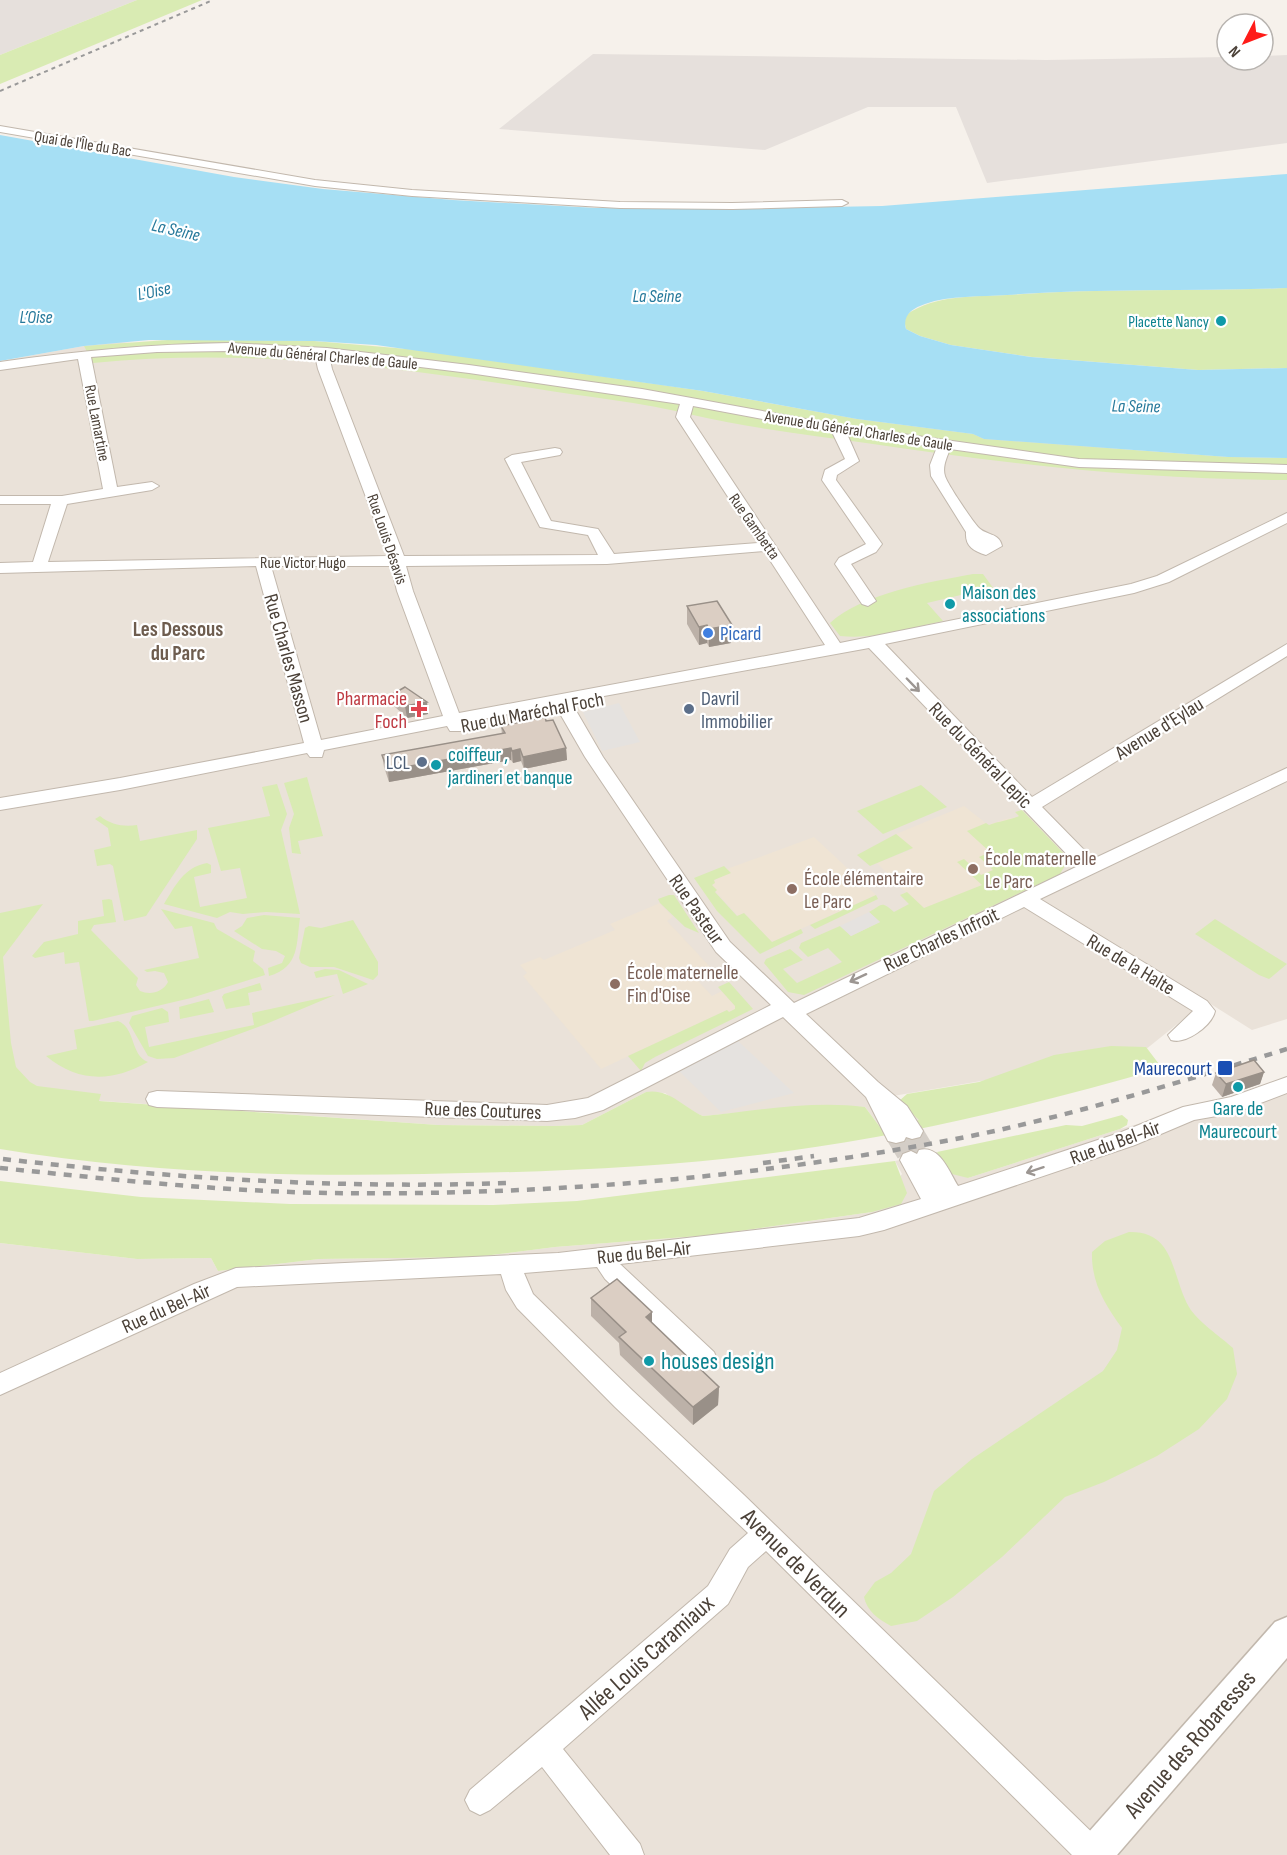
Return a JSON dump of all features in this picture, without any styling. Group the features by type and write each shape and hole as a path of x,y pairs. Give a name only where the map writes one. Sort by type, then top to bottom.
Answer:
{"street":[{"name":"Quai de l'Île du Bac","path":"0,129 315,183 412,193 620,205 732,206 842,203"},
{"name":"Avenue du Général Charles de Gaule","path":"0,366 84,354 192,347 327,352 448,366 649,398 688,402 839,429 1050,457 1079,463 1287,469"},
{"name":"Rue Louis Désavis","path":"327,352 324,365 397,561 405,591 454,724"},
{"name":"Rue Lamartine","path":"84,354 111,492"},
{"name":"Rue Gambetta","path":"688,402 683,417 836,649"},
{"path":"839,429 839,435 851,454 852,461 830,473 829,480 874,544 871,549 844,561 843,564 868,601"},
{"path":"945,444 937,465 938,476 974,532"},
{"path":"555,452 512,459 545,524 557,528 583,529 593,532 605,549 607,559"},
{"path":"0,500 62,500 152,486"},
{"path":"39,567 58,505 62,500"},
{"name":"Rue du Maréchal Foch","path":"0,811 121,792 315,750 767,666 815,653 1134,588 1163,579 1287,517"},
{"name":"Rue Victor Hugo","path":"0,568 263,562 543,562 769,546"},
{"name":"Rue Charles Masson","path":"263,562 264,574 315,750"},
{"name":"Rue du Général Lepic","path":"873,642 1090,867"},
{"name":"Avenue d'Eylau","path":"1030,806 1287,649"},
{"name":"Rue Pasteur","path":"562,703 588,744 594,758 716,938 870,1088 904,1133"},
{"name":"Rue Charles Infroit","path":"788,1010 1287,774"},
{"name":"Rue du Maréchal Foch","path":"0,804 121,792"},
{"name":"Rue de la Halte","path":"1025,898 1200,1005 1205,1014 1178,1035"},
{"name":"Rue des Coutures","path":"157,1099 536,1113 575,1110 595,1104 788,1010"},
{"name":"Rue du Bel-Air","path":"0,1384 202,1291 236,1278 510,1266 832,1232 884,1221 1127,1139 1191,1113 1234,1105 1287,1085"},
{"path":"919,1158 944,1199"},
{"path":"602,1256 613,1272 705,1359"},
{"name":"Avenue de Verdun","path":"510,1266 518,1290 525,1301 1092,1855"},
{"name":"Allée Louis Caramiaux","path":"480,1800 544,1747 718,1594 739,1558 765,1534"},
{"name":"Avenue des Robaresses","path":"1092,1855 1136,1809 1287,1633"},
{"path":"544,1747 628,1855"}],"shaded area":[{"path":"0,0 137,0 0,55"},
{"path":"593,54 1046,60 1215,57 1215,72 1275,72 1275,56 1287,55 1287,143 987,183 956,107 868,107 765,150 499,129"},
{"path":"120,342 656,384 857,419 973,434 1131,450 1228,457 1287,458 1287,1019 1252,1030 1206,1001 1140,1054 893,1096 920,1120 880,1127 865,1107 820,1105 703,1116 690,1111 665,1093 646,1092 582,1125 553,1126 438,1125 32,1096 0,1090 0,361"},
{"path":"619,703 640,742 602,751 583,712"},
{"name":"École maternelle Le Parc","path":"964,806 988,825 1019,817 1015,812 1022,810 1069,859 1060,874 939,931 900,895 906,892 899,886 902,884 897,879 894,880 877,863 912,849 896,834"},
{"name":"École élémentaire Le Parc","path":"814,837 876,895 772,942 744,913 738,916 715,891 713,881 731,872 727,869"},
{"name":"École maternelle Fin d'Oise","path":"660,903 673,917 667,921 713,970 705,973 698,966 689,971 712,996 722,991 736,1006 736,1009 729,1012 727,1010 601,1069 523,976 527,973 520,965 540,957 544,960 615,930 610,924"},
{"path":"869,912 880,922 851,936 840,926"},
{"path":"738,1041 794,1093 721,1112 678,1070"},
{"path":"1287,1079 1287,1855 0,1855 0,1243 137,1259 211,1258 218,1271 319,1259 475,1257 555,1247 711,1235 872,1212 902,1174 895,1161 937,1152 940,1161 968,1178 1120,1129 1167,1116 1228,1104"}],"green space":[{"path":"137,0 202,0 0,84 0,55"},
{"path":"1287,288 1287,368 1198,370 1032,357 951,345 920,336 906,329 904,319 906,315 930,303 956,298 1078,292"},
{"path":"181,339 314,341 419,350 703,391 857,419 973,434 984,439 1228,457 1287,458 1287,480 1128,474 971,458 757,427 613,400 368,366 204,357 93,363 84,346"},
{"path":"973,574 983,574 996,592 982,590 927,603 943,621 891,633 853,637 840,636 830,623 860,604 878,596"},
{"path":"307,777 323,836 298,841 301,854 292,853 289,828 294,814 284,783"},
{"path":"277,784 287,814 281,830 300,914 230,912 217,918 164,904 186,873 207,863 211,865 211,873 194,877 200,907 247,898 240,868 221,871 208,828 270,816 262,787"},
{"path":"921,785 947,807 883,834 857,811"},
{"path":"1022,810 1069,859 1060,874 804,995 788,992 764,963 766,959 790,949 803,960 783,969 797,983 842,962 828,948 808,957 799,948 801,943 840,926 851,936 880,922 869,912 879,906 884,905 894,912 909,904 900,895 907,892 924,908 982,885 957,862 964,859 981,875 993,870 979,857 990,852 967,831 986,823 989,825 1019,816 1015,812"},
{"path":"100,816 118,825 137,825 140,841 197,830 197,839 146,916 124,921 113,866 110,864 97,866 94,850 111,846 108,828 95,819"},
{"path":"896,834 913,848 870,866 857,855"},
{"path":"724,866 731,873 714,880 715,883 712,885 717,890 715,892 737,916 744,913 772,942 801,929 803,933 760,954 717,911 694,878"},
{"path":"674,895 699,933 685,927 660,903 658,899"},
{"path":"876,895 878,899 815,929 810,925"},
{"path":"102,900 112,900 116,922 94,925 91,930 138,978 136,985 140,991 156,992 168,982 164,973 144,970 199,958 192,926 175,929 161,909 214,923 217,929 255,951 253,961 263,969 265,975 191,998 89,1021 79,962 65,964 64,952 35,958 32,956 44,942 78,934 78,921 104,916"},
{"path":"43,904 3,957 11,1043 16,1067 37,1086 101,1094 99,1101 438,1125 553,1126 582,1125 646,1092 654,1092 669,1095 703,1116 804,1105 865,1107 880,1127 919,1120 899,1101 907,1094 979,1082 1054,1055 1111,1046 1146,1047 1162,1068 1023,1106 882,1136 743,1157 652,1165 515,1172 317,1175 158,1168 52,1157 0,1149 0,913"},
{"path":"264,915 300,918 297,945 291,961 279,972 269,976 268,968 282,963 285,956 276,951 262,949 234,931 242,926 247,918"},
{"path":"1215,919 1287,964 1269,979 1195,934"},
{"path":"353,920 378,962 378,975 373,980 334,967 310,967 301,963 299,958 305,928 309,926 321,928"},
{"path":"325,969 339,970 368,984 343,994 337,974 316,978 314,972"},
{"path":"729,982 753,1009 655,1057 645,1063 641,1071 628,1056 727,1010 729,1012 735,1009 735,1006 718,987"},
{"path":"260,983 262,990 248,993 250,1005 226,1009 222,997 224,994"},
{"path":"335,995 266,1024 174,1058 157,1059 148,1056 129,1023 132,1016 162,1008 168,1012 169,1022 145,1027 149,1047 254,1025 252,1013"},
{"path":"209,999 214,1012 180,1019 179,1007"},
{"path":"118,1021 128,1029 138,1054 148,1062 122,1073 96,1077 71,1071 46,1056 77,1049 74,1030"},
{"path":"1122,1115 1128,1120 1127,1125 1120,1129 968,1178 948,1173 937,1152 1066,1125 1082,1126"},
{"path":"895,1161 907,1193 901,1204 872,1212 711,1235 555,1247 475,1257 319,1259 218,1271 211,1258 137,1259 0,1243 0,1181 141,1197 290,1204 493,1205 577,1201"},
{"path":"1129,1232 1144,1234 1156,1239 1164,1247 1189,1307 1203,1323 1233,1348 1237,1374 1227,1399 1199,1429 1157,1456 1104,1482 1065,1497 1002,1557 953,1597 917,1621 891,1626 870,1610 864,1597 875,1582 891,1573 911,1554 934,1491 972,1459 1103,1371 1117,1350 1122,1328 1100,1293 1092,1263 1092,1252 1105,1241"}],"water":[{"name":"La Seine","path":"0,135 234,177 323,189 453,200 597,208 728,209 882,206 1287,174 1287,288 1077,292 955,298 935,301 916,308 909,313 905,324 906,329 920,336 951,345 1031,357 1198,370 1287,368 1287,458 1228,457 984,439 973,434 857,419 703,391 376,345 314,341 149,340 84,346 0,361"}],"building":[{"path":"717,601 732,625 709,629 707,625 699,627 687,606"},
{"path":"405,687 427,702 405,706 393,694"},
{"path":"545,717 546,721 553,720 566,748 523,757 520,749 512,751 511,748 388,770 382,755 505,733 501,726"},
{"path":"1254,1060 1264,1072 1226,1084 1216,1073"},
{"path":"617,1279 652,1312 646,1317 719,1387 693,1407 619,1337 626,1332 591,1298"}],"tunnel":[{"path":"912,1131 927,1156"},
{"path":"896,1135 911,1160"}],"railway":[{"path":"0,91 213,0"},
{"path":"0,1168 204,1187 327,1193 489,1191 650,1181 811,1163 971,1136 1091,1107 1287,1049"},
{"path":"763,1163 814,1156"},
{"path":"3,1159 191,1177 317,1183 506,1183"}],"place":[{"name":"Placette Nancy","path":"1221,321"},
{"name":"Maison des associations","path":"950,604"},
{"name":"Picard","path":"708,633"},
{"name":"Pharmacie Foch","path":"419,709"},
{"name":"Davril Immobilier","path":"689,709"},
{"name":"LCL","path":"422,762"},
{"name":"coiffeur , jardineri et banque","path":"436,765"},
{"name":"École maternelle Le Parc","path":"973,869"},
{"name":"École élémentaire Le Parc","path":"792,889"},
{"name":"École maternelle Fin d'Oise","path":"615,984"},
{"name":"Maurecourt","path":"1225,1068"},
{"name":"Gare de Maurecourt","path":"1238,1087"},
{"name":"houses design","path":"649,1361"}],"district":[{"name":"Les Dessous du Parc","path":"178,641"}],"water label":[{"name":"L'Oise","path":"154,291"},
{"name":"L’Oise","path":"36,317"}]}
